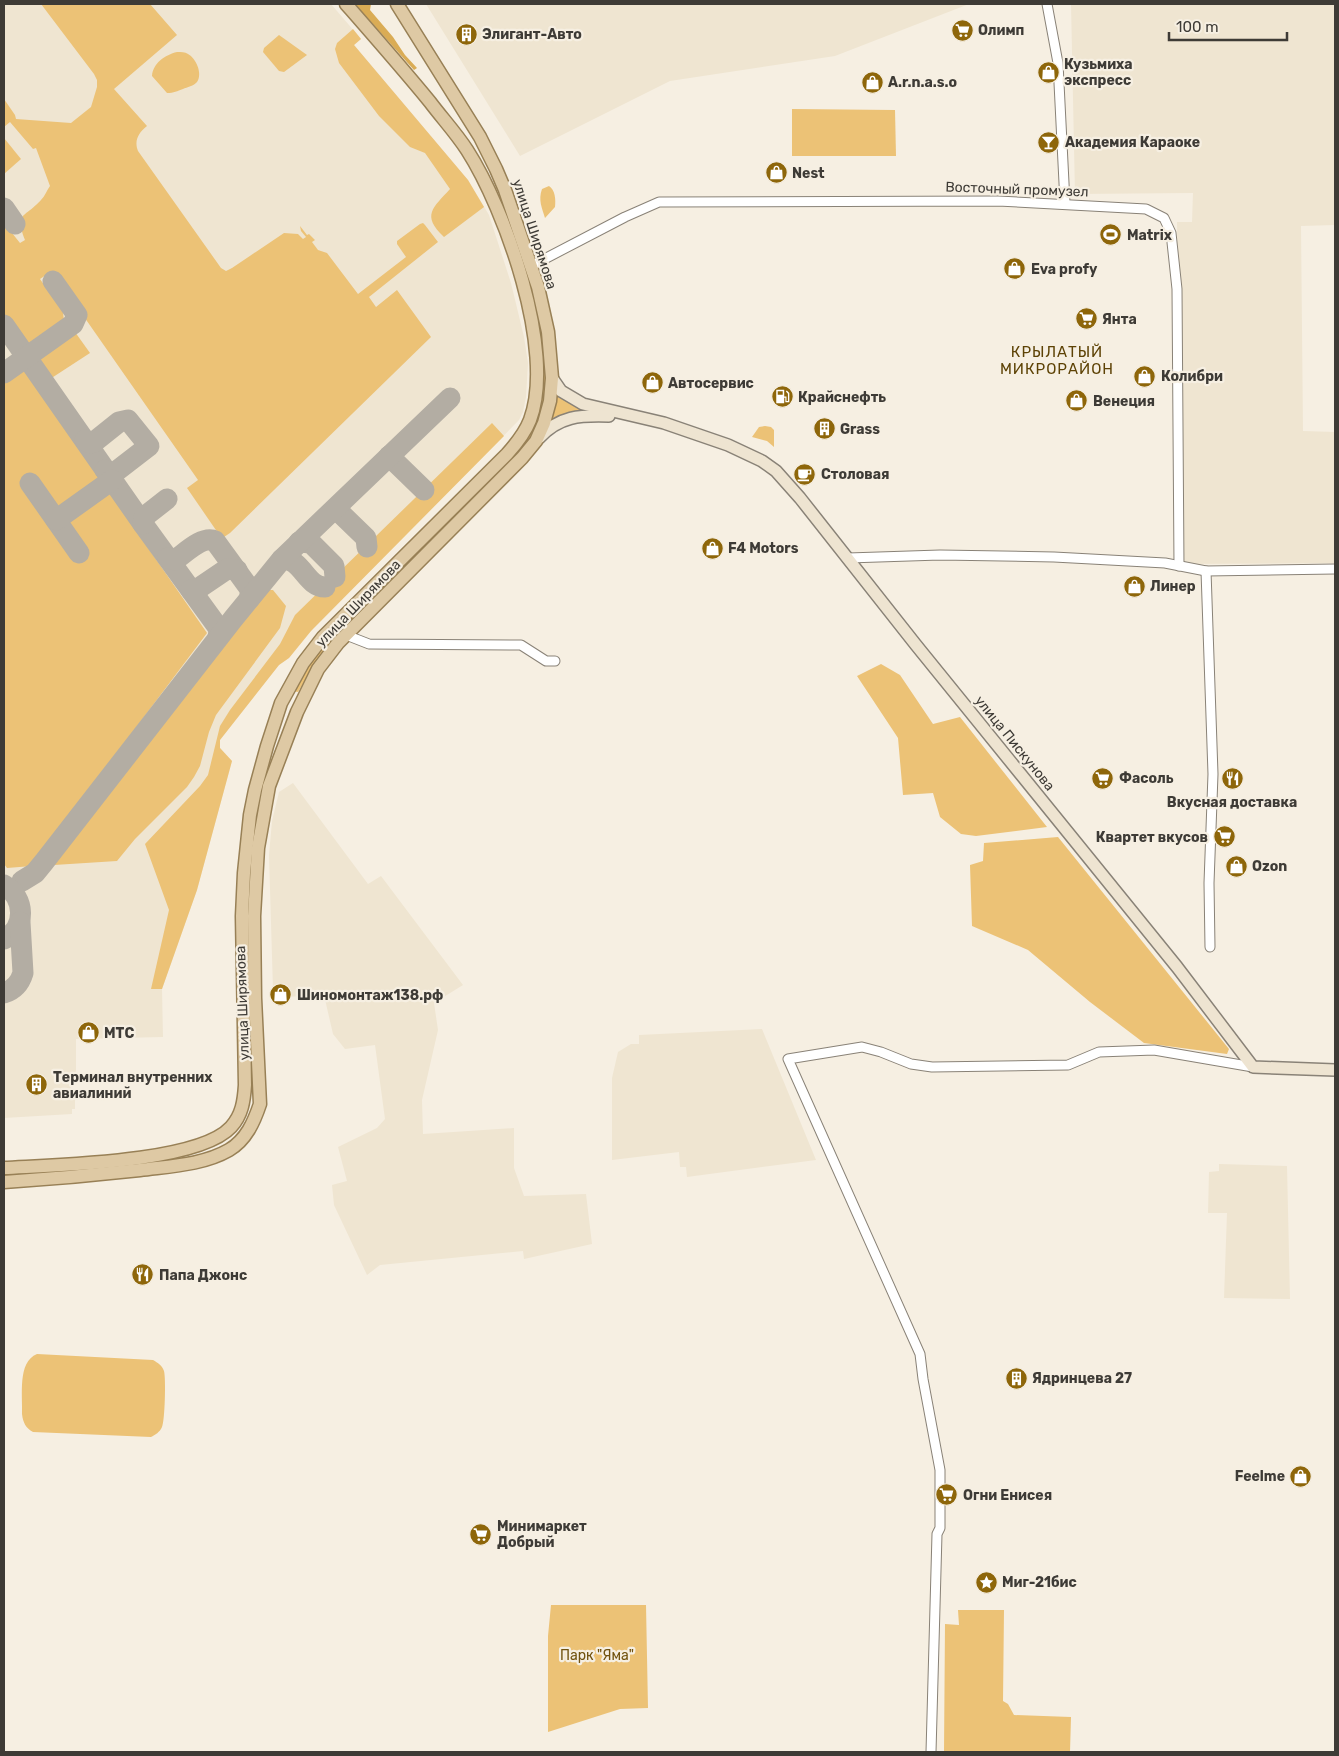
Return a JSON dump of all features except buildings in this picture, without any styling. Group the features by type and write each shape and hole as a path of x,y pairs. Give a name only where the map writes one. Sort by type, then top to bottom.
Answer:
{"main road":[{"name":"улица Ширямова","path":"4,1168 124,1159 200,1146 214,1140 227,1131 236,1120 244,1102 245,1085 242,916 250,816 265,754 276,717 288,688 303,663 324,637 507,454 517,442 530,420 535,403 537,364 532,317 516,262 491,194 477,167 456,134 346,4"},
{"name":"улица Ширямова","path":"4,1182 93,1176 203,1161 230,1150 248,1130 260,1104 255,998 254,916 256,863 267,793 281,753 306,694 322,663 346,635 510,470 536,441 546,417 552,378 548,332 531,266 506,190 480,138 397,4"},
{"path":"288,688 287,695 292,701 300,700 306,694"},
{"path":"265,754 274,735 278,735 281,738 281,753"}],"street":[{"path":"1047,4 1058,63 1065,203"},
{"name":"Восточный промузел","path":"531,266 625,217 659,202 928,201 1065,203 1146,209 1164,218 1171,233 1178,289 1179,566"},
{"name":"улица Пискунова","path":"552,378 561,391 583,404 664,423 728,445 762,460 776,471 800,498 916,645 1177,967 1253,1067"},
{"name":"улица Пискунова","path":"536,441 553,425 573,417 609,416 664,423"},
{"path":"848,558 940,555 1054,557 1165,563 1206,570 1335,569"},
{"path":"1206,570 1213,774 1209,883 1210,947"},
{"path":"346,635 369,644 521,645 546,661 555,661"},
{"path":"931,1752 937,1534 940,1528 940,1470 920,1354 788,1060 862,1046 911,1064 932,1067 1068,1065 1098,1052 1154,1050 1253,1067 1335,1070"}],"shaded area":[{"path":"4,4 331,4 361,39 354,45 468,180 489,215 511,283 528,363 526,397 519,420 311,631 289,658 279,665 220,740 220,748 232,761 197,890 162,989 163,1037 76,1039 76,1074 71,1075 71,1095 75,1096 75,1109 72,1109 72,1114 4,1118"},
{"path":"355,4 371,4 370,10 417,68 414,70"},
{"path":"426,4 969,4 835,56 670,81 520,156"},
{"path":"1071,4 1335,4 1335,225 1301,226 1303,431 1335,432 1335,563 1180,564 1177,222 1192,222 1193,193 1075,194"},
{"path":"293,783 368,884 381,876 463,985 434,1003 438,1030 422,1100 423,1134 514,1128 514,1168 524,1196 586,1194 592,1244 524,1259 523,1251 380,1265 367,1275 334,1205 332,1185 347,1181 338,1147 377,1128 385,1119 375,1045 345,1049 333,1034 324,995 284,997 273,990 269,855 272,821 279,792"},
{"path":"762,1029 816,1160 687,1177 686,1167 680,1167 679,1152 612,1160 612,1078 618,1052 631,1044 639,1044 639,1035"},
{"path":"1219,1164 1287,1166 1290,1299 1224,1298 1227,1213 1208,1213 1209,1172 1219,1171"}],"green space":[{"path":"41,4 150,4 177,35 114,89 147,126 138,137 136,144 138,151 221,268 226,271 284,233 298,234 303,239 306,237 301,231 300,226 307,235 309,234 315,240 312,242 318,250 327,253 358,294 406,257 397,241 420,224 423,223 425,225 438,242 369,297 376,307 397,290 431,337 224,537 220,536 187,488 198,480 52,271 40,279 63,312 64,321 28,345 21,345 4,321 4,223 20,243 25,240 21,220 42,198 50,186 36,148 33,149 10,122 4,127 4,99 16,119 71,123 91,107 97,87 97,80 94,74"},
{"path":"353,29 361,39 354,45 468,180 484,207 444,237 433,223 431,217 439,201 450,189 425,153 410,147 379,116 339,63 335,49 337,43"},
{"path":"279,35 307,55 284,72 279,71 263,52 264,48"},
{"path":"177,52 187,53 194,59 198,66 199,79 192,85 167,93 152,76 153,71 160,60"},
{"path":"792,109 895,110 896,156 792,156"},
{"path":"4,138 21,159 4,174"},
{"path":"549,186 555,195 555,207 545,218 540,197 542,189"},
{"path":"531,298 540,314 547,384 544,404 533,437 523,450 311,670 298,692 292,691 307,665 324,642 534,421"},
{"path":"68,330 75,332 90,353 47,381 32,362 32,356"},
{"path":"14,368 23,368 102,480 60,513 31,473 20,481 78,562 89,554 65,519 106,487 207,633 32,866 7,868 4,864 4,375"},
{"path":"555,394 558,394 584,410 551,419"},
{"path":"492,423 504,436 311,631 289,658 279,665 220,740 220,748 232,761 197,890 162,989 151,989 169,910 145,844 200,786 208,775 220,726 280,644 295,615"},
{"path":"759,427 771,427 774,430 774,447 767,441 752,437"},
{"path":"265,590 273,590 286,606 280,628 216,715 209,732 200,766 187,787 135,839 117,861 54,865"},
{"path":"881,664 900,675 933,724 960,717 1047,827 976,836 961,834 940,817 933,793 903,795 898,738 857,676"},
{"path":"1058,837 1229,1049 1227,1054 1144,1043 1090,1002 1028,950 972,926 970,865 983,861 984,843"},
{"path":"37,1354 153,1360 160,1364 165,1375 163,1423 161,1429 151,1437 33,1432 23,1420 22,1380 26,1364"},
{"name":"Парк \"Яма\"","path":"551,1605 646,1605 648,1708 620,1709 548,1732 548,1636"},
{"path":"958,1610 1004,1610 1003,1701 1008,1704 1014,1715 1071,1717 1070,1752 944,1752 945,1624 959,1625"}],"taxiway":[{"path":"4,208 15,224"},
{"path":"4,373 73,324 77,315 53,281"},
{"path":"4,325 217,626 219,630 218,638"},
{"path":"22,881 35,873 44,862 282,559 450,398"},
{"path":"85,440 91,443 94,442 119,422 128,420 149,446 114,473 109,473 105,470"},
{"path":"389,456 424,490"},
{"path":"56,520 112,480"},
{"path":"30,483 79,553"},
{"path":"143,524 144,517 167,499"},
{"path":"336,509 366,538 367,547"},
{"path":"168,558 175,560 205,540 215,541 250,589 250,598"},
{"path":"299,542 311,543 334,566 335,577"},
{"path":"282,559 294,563 313,582 325,587"},
{"path":"191,590 196,590 227,569 237,570"},
{"path":"4,885 16,897 20,912 17,928 4,939"},
{"path":"4,993 16,986 23,973 20,922"}],"place":[{"name":"Олимп","path":"962,30"},
{"name":"Элигант-Авто","path":"466,34"},
{"name":"Кузьмиха экспресс","path":"1048,72"},
{"name":"A.r.n.a.s.o","path":"872,82"},
{"name":"Академия Караоке","path":"1049,142"},
{"name":"Nest","path":"776,173"},
{"name":"Matrix","path":"1111,235"},
{"name":"Eva profy","path":"1015,269"},
{"name":"Янта","path":"1086,319"},
{"name":"Колибри","path":"1145,376"},
{"name":"Автосервис","path":"652,383"},
{"name":"Крайснефть","path":"782,397"},
{"name":"Венеция","path":"1077,401"},
{"name":"Grass","path":"824,429"},
{"name":"Столовая","path":"805,474"},
{"name":"F4 Motors","path":"712,548"},
{"name":"Линер","path":"1134,586"},
{"name":"Фасоль","path":"1103,778"},
{"name":"Вкусная доставка","path":"1232,779"},
{"name":"Квартет вкусов","path":"1224,837"},
{"name":"Ozon","path":"1236,866"},
{"name":"Шиномонтаж138.рф","path":"281,995"},
{"name":"МТС","path":"88,1033"},
{"name":"Терминал внутренних авиалиний","path":"37,1085"},
{"name":"Папа Джонс","path":"143,1275"},
{"name":"Ядринцева 27","path":"1016,1378"},
{"name":"Feelme","path":"1301,1476"},
{"name":"Огни Енисея","path":"947,1495"},
{"name":"Минимаркет Добрый","path":"481,1534"},
{"name":"Миг-21бис","path":"986,1582"}],"district":[{"name":"КРЫЛАТЫЙ МИКРОРАЙОН","path":"1057,360"}]}
